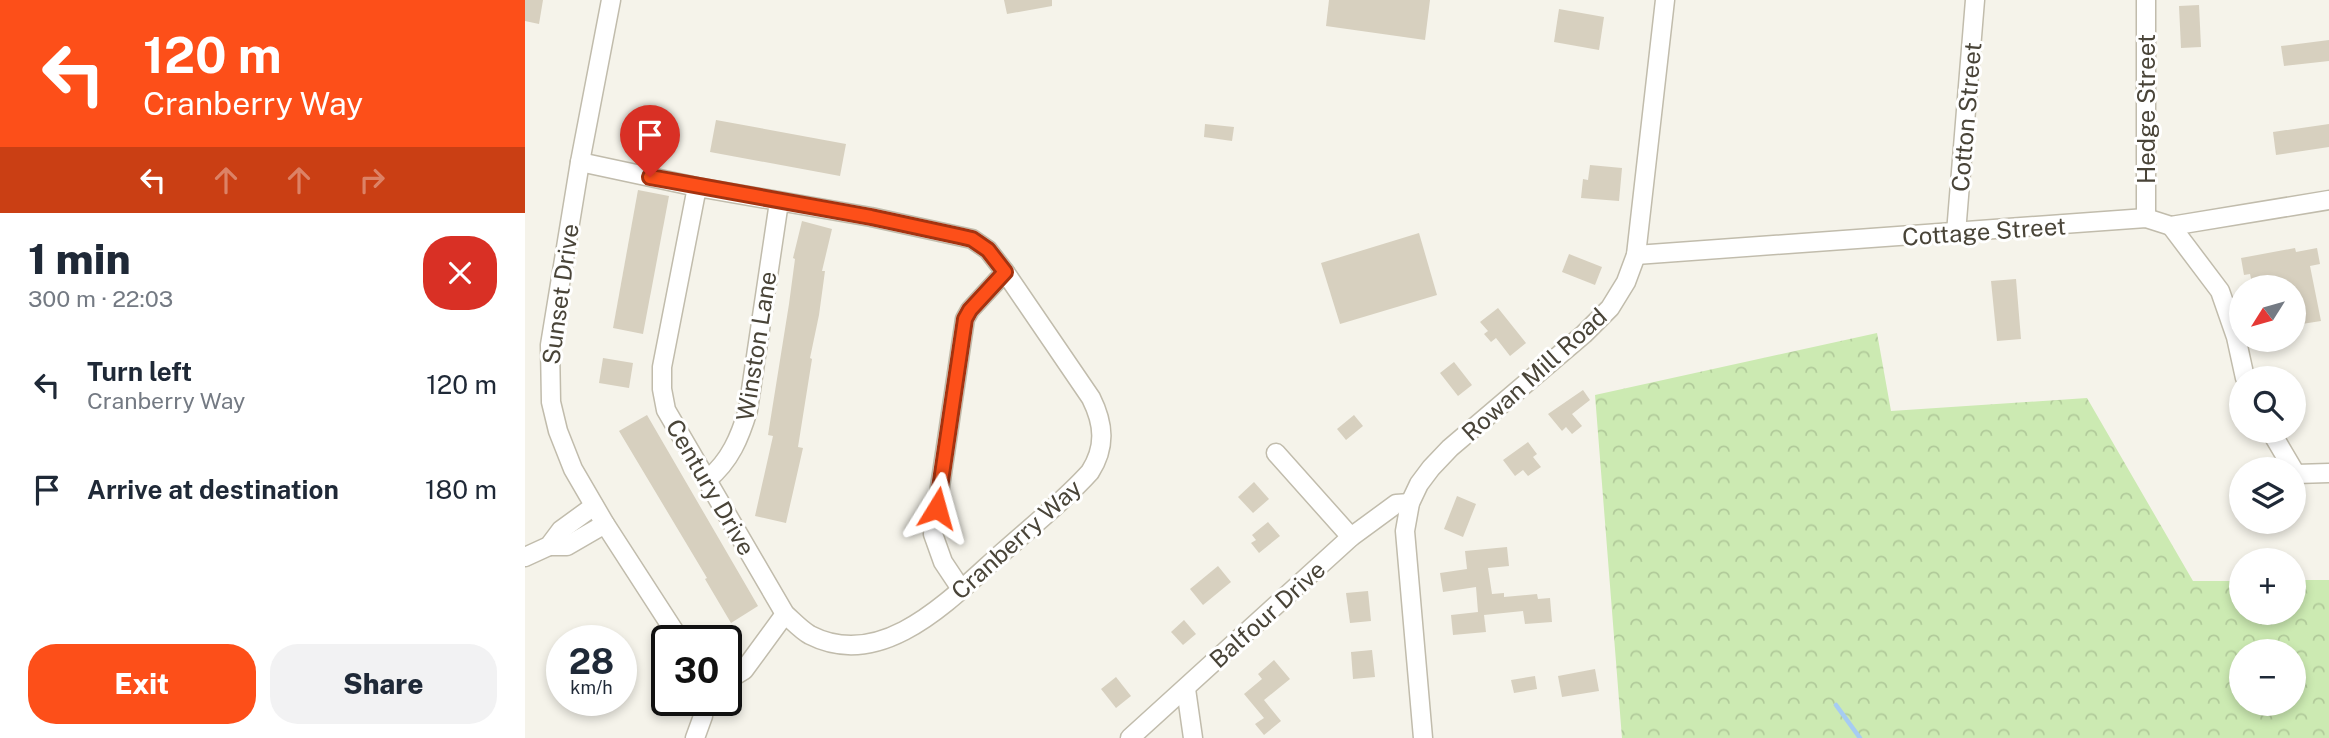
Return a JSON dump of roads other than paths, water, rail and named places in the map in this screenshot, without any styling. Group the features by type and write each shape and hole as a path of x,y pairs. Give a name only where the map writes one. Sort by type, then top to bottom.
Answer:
{"street":[{"name":"Sunset Drive","path":"611,0 580,162 550,345 551,402 565,451 594,506 670,625"},
{"name":"Rowan Mill Road","path":"1423,738 1405,531 1410,503 1419,484 1450,448 1584,334 1610,308 1626,282 1636,254 1665,0"},
{"name":"Cotton Street","path":"1956,233 1975,0"},
{"name":"Hedge Street","path":"2145,0 2147,218"},
{"name":"Cranberry Way","path":"580,162 698,187 871,217 972,239 988,250 1005,272 1091,398 1098,413 1102,438 1096,463 1080,483 932,614 899,634 866,644 836,643 811,635 785,614"},
{"name":"Century Drive","path":"698,187 662,367 661,389 666,410 785,614"},
{"name":"Cottage Street","path":"1636,254 2147,218 2171,226 2329,200"},
{"name":"Winston Lane","path":"708,479 720,469 741,437 748,410 779,202"},
{"path":"2171,226 2220,291 2236,337 2242,366"},
{"path":"961,589 943,562 933,534 965,319 1005,272"},
{"path":"1276,453 1351,537"},
{"path":"2306,472 2329,473"},
{"name":"Balfour Drive","path":"1130,738 1351,537 1385,510 1396,504 1410,503"},
{"path":"549,546 561,530 594,506"},
{"path":"525,558 549,546 567,546 605,524"},
{"path":"742,671 785,614"},
{"path":"1186,689 1193,738"},
{"path":"695,738 703,716"}],"waterway":[{"path":"1836,705 1860,738"}]}
